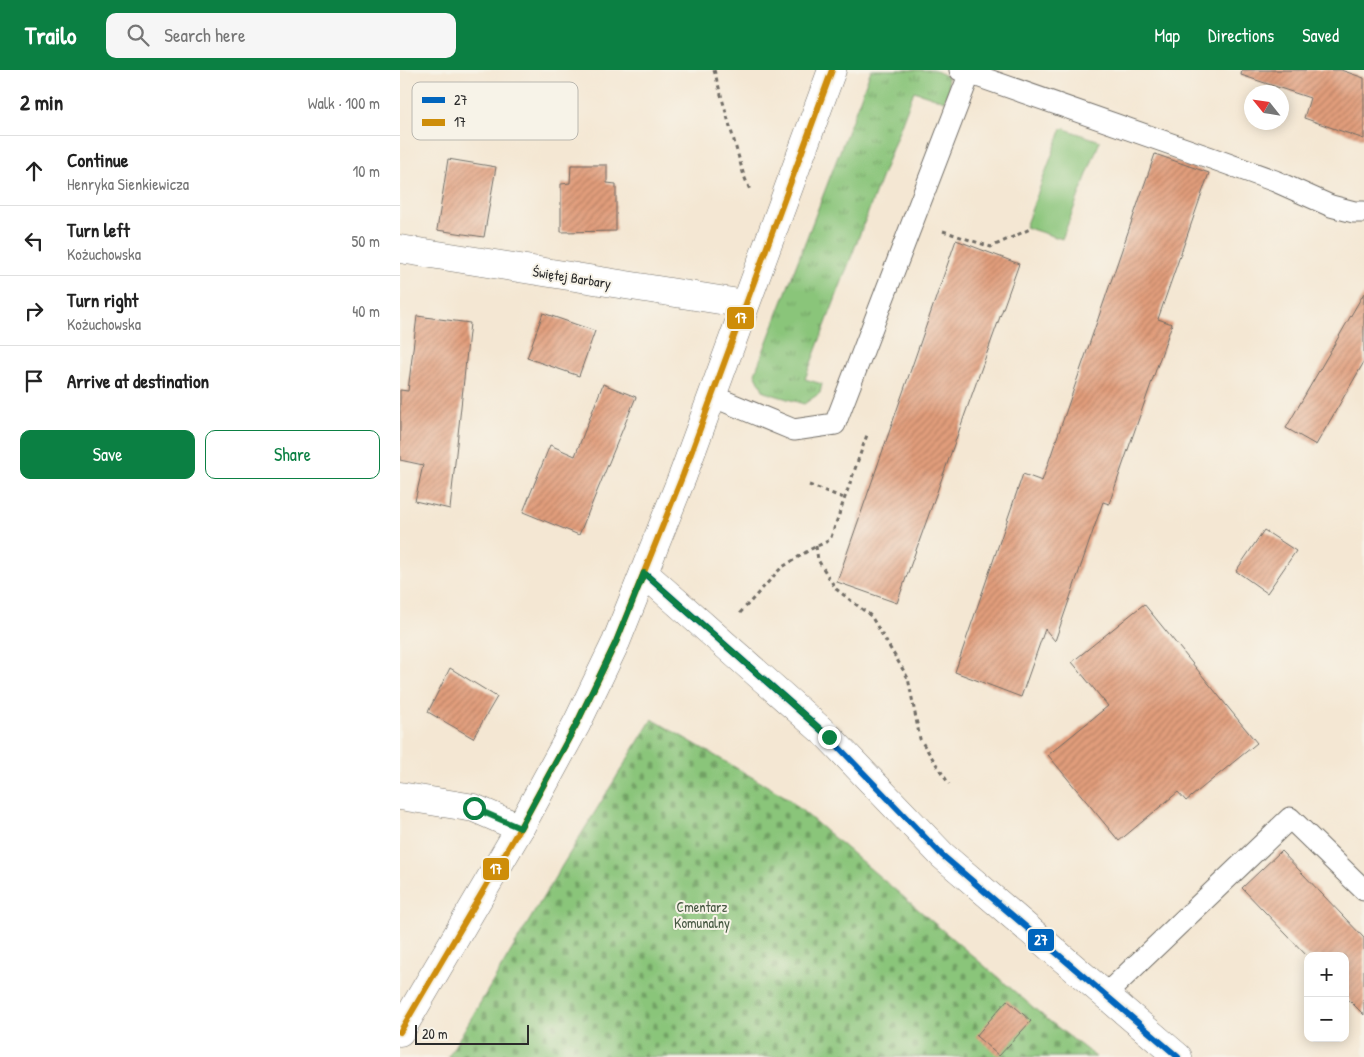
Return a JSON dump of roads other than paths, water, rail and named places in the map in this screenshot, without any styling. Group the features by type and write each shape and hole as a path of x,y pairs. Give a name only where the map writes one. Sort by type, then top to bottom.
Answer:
{"street":[{"path":"400,1032 520,828 577,723 616,642 712,396 770,234 832,70"},
{"name":"Świętej Barbary","path":"400,249 745,304"},
{"path":"644,573 829,737 942,855 1178,1057"},
{"path":"400,796 474,808 520,828"}],"lane":[{"path":"712,396 794,430 835,424 967,71 1275,181 1331,206 1354,212 1364,212"},
{"path":"1105,995 1290,818 1364,890"}],"park label":[{"name":"Cmentarz Komunalny","path":"702,914"}]}
